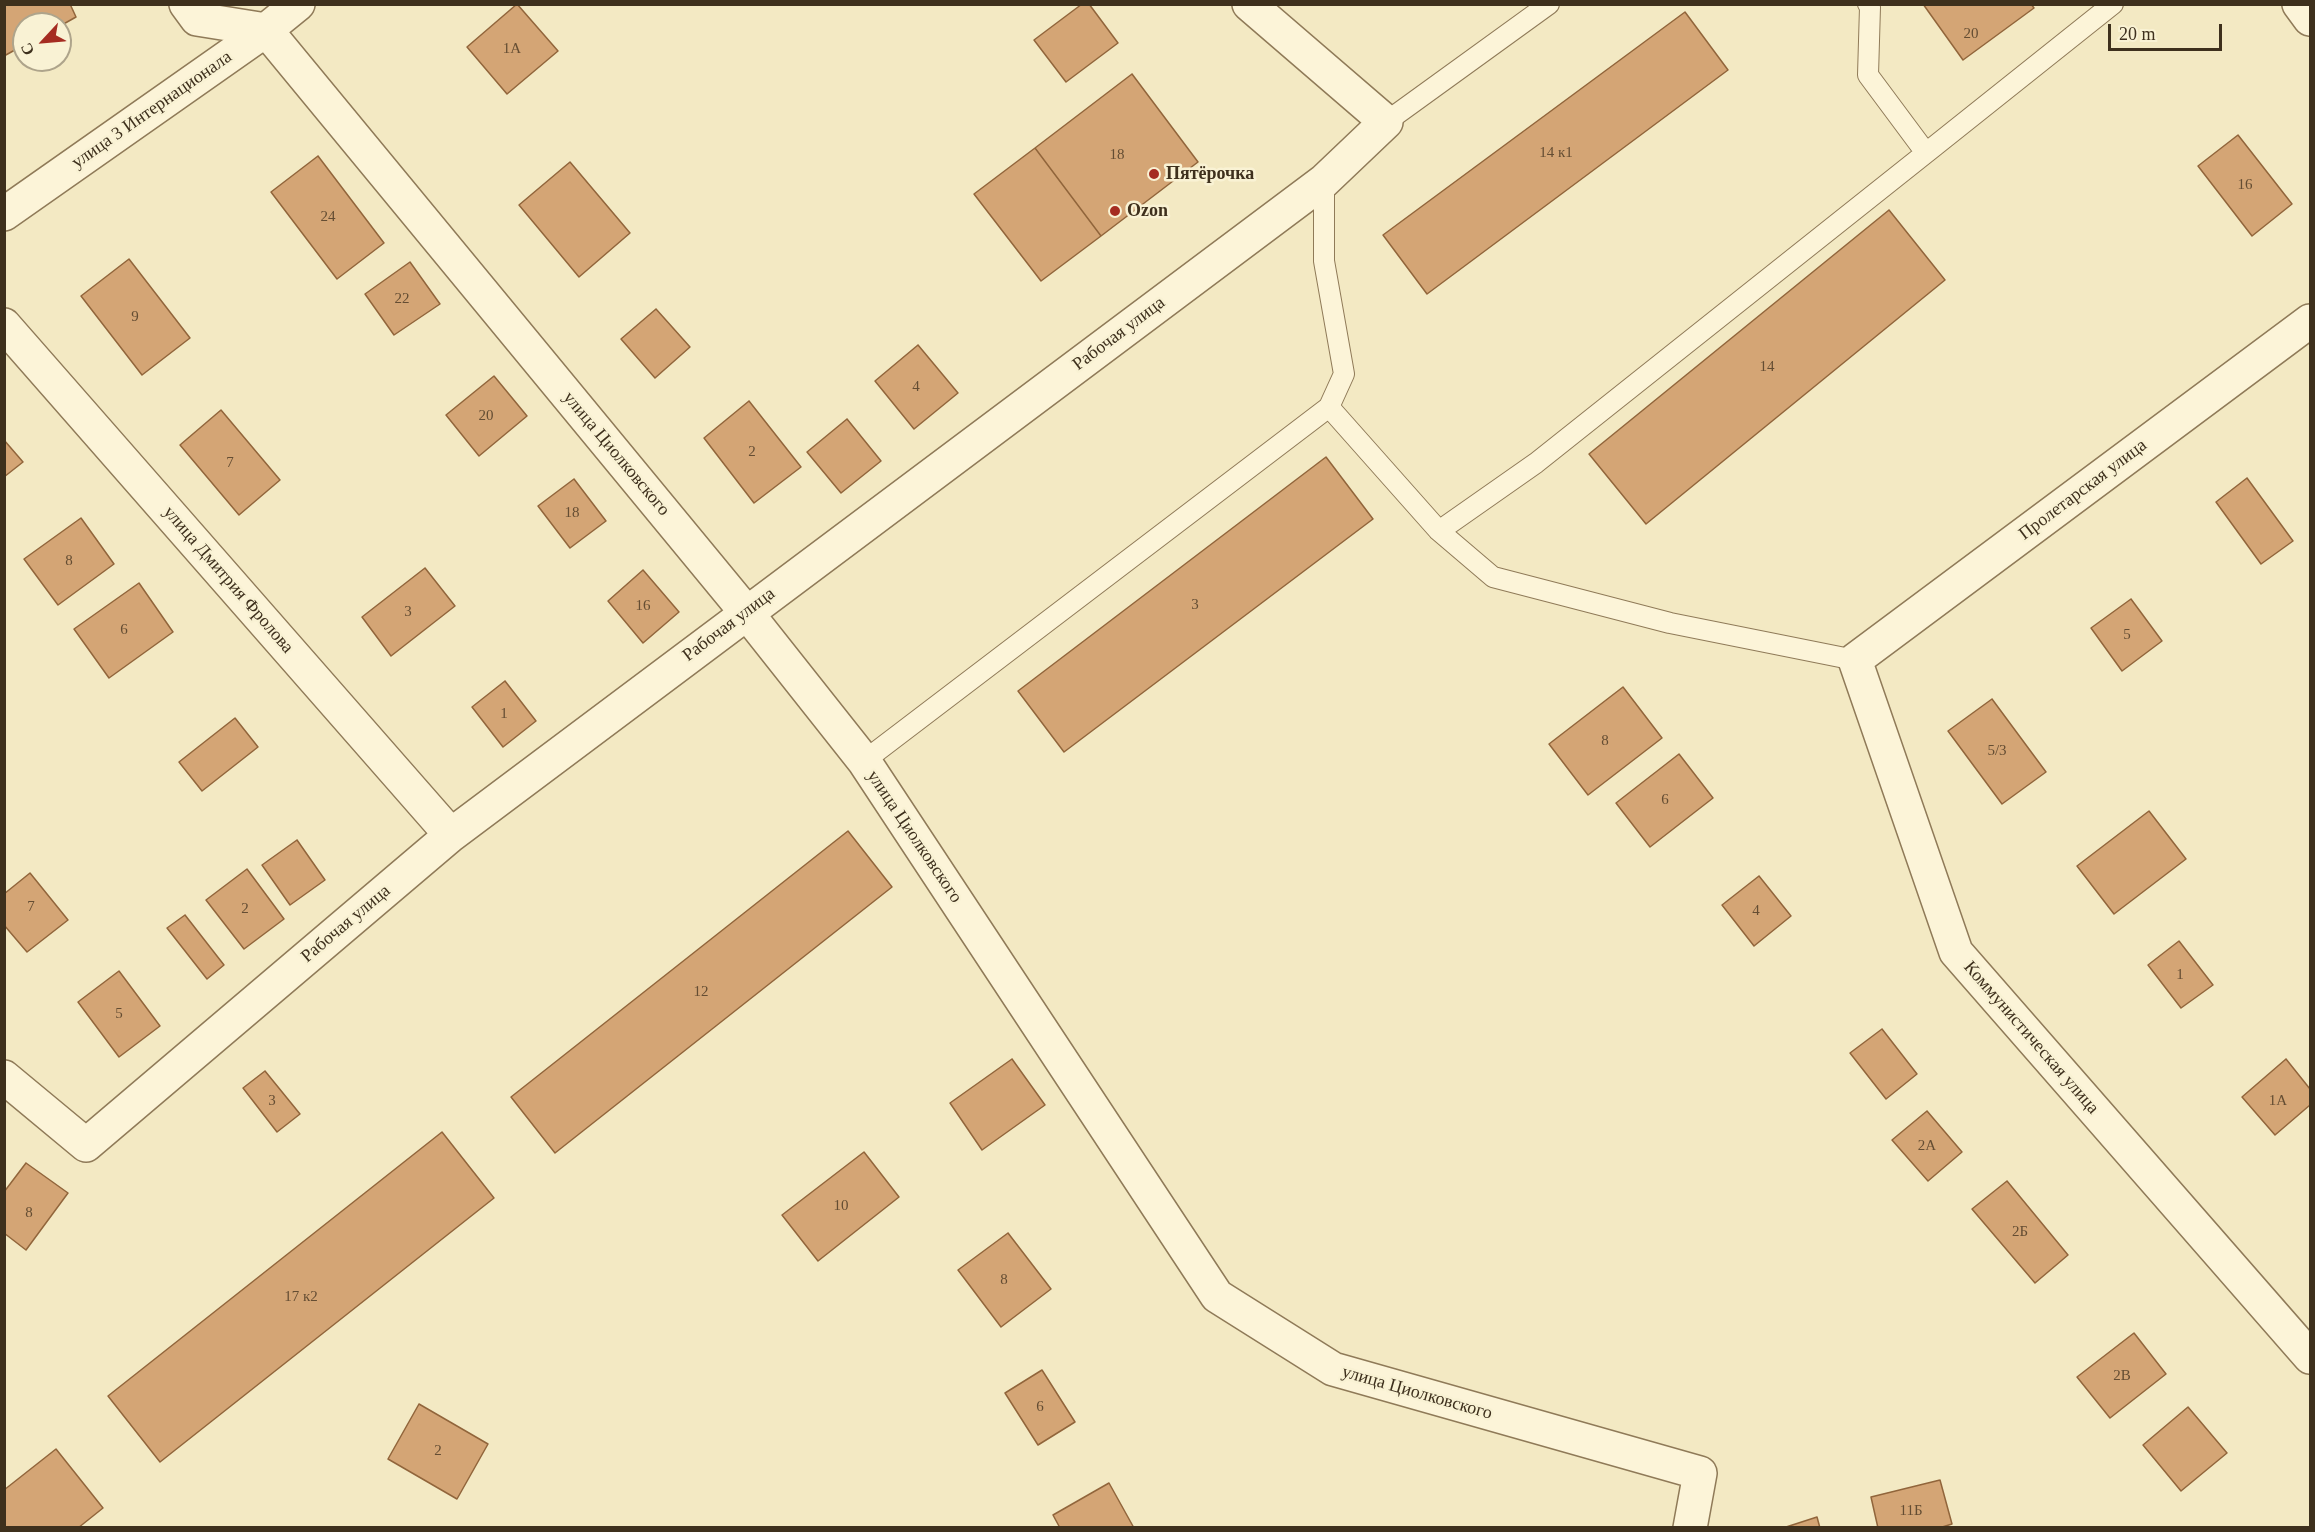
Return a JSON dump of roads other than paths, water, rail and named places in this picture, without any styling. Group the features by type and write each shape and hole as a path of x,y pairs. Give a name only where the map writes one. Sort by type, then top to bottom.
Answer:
{"street":[{"path":"186,4 197,19 266,30"},
{"name":"улица 3 Интернационала","path":"4,214 266,30 298,4"},
{"path":"1249,4 1386,122"},
{"path":"2299,4 2310,19"},
{"name":"улица Циолковского","path":"266,30 746,612 864,761 1217,1296 1334,1370 1700,1473 1690,1527"},
{"name":"Рабочая улица","path":"4,1077 86,1145 451,835 746,612 1324,182 1386,122"},
{"name":"Пролетарская улица","path":"1855,660 2310,321"},
{"name":"улица Дмитрия Фролова","path":"4,325 451,835"},
{"name":"Коммунистическая улица","path":"1855,660 1956,952 2310,1357"}],"lane":[{"path":"1386,122 1549,4"},
{"path":"1868,4 1870,7 1868,75 1926,153"},
{"path":"1439,531 1536,463 2113,4"},
{"path":"864,761 1329,407 1344,374 1324,261 1324,182"},
{"path":"1329,407 1439,531 1493,577 1670,623 1855,660"}],"place":[{"name":"Пятёрочка","path":"1154,174"},
{"name":"Ozon","path":"1115,211"}]}
